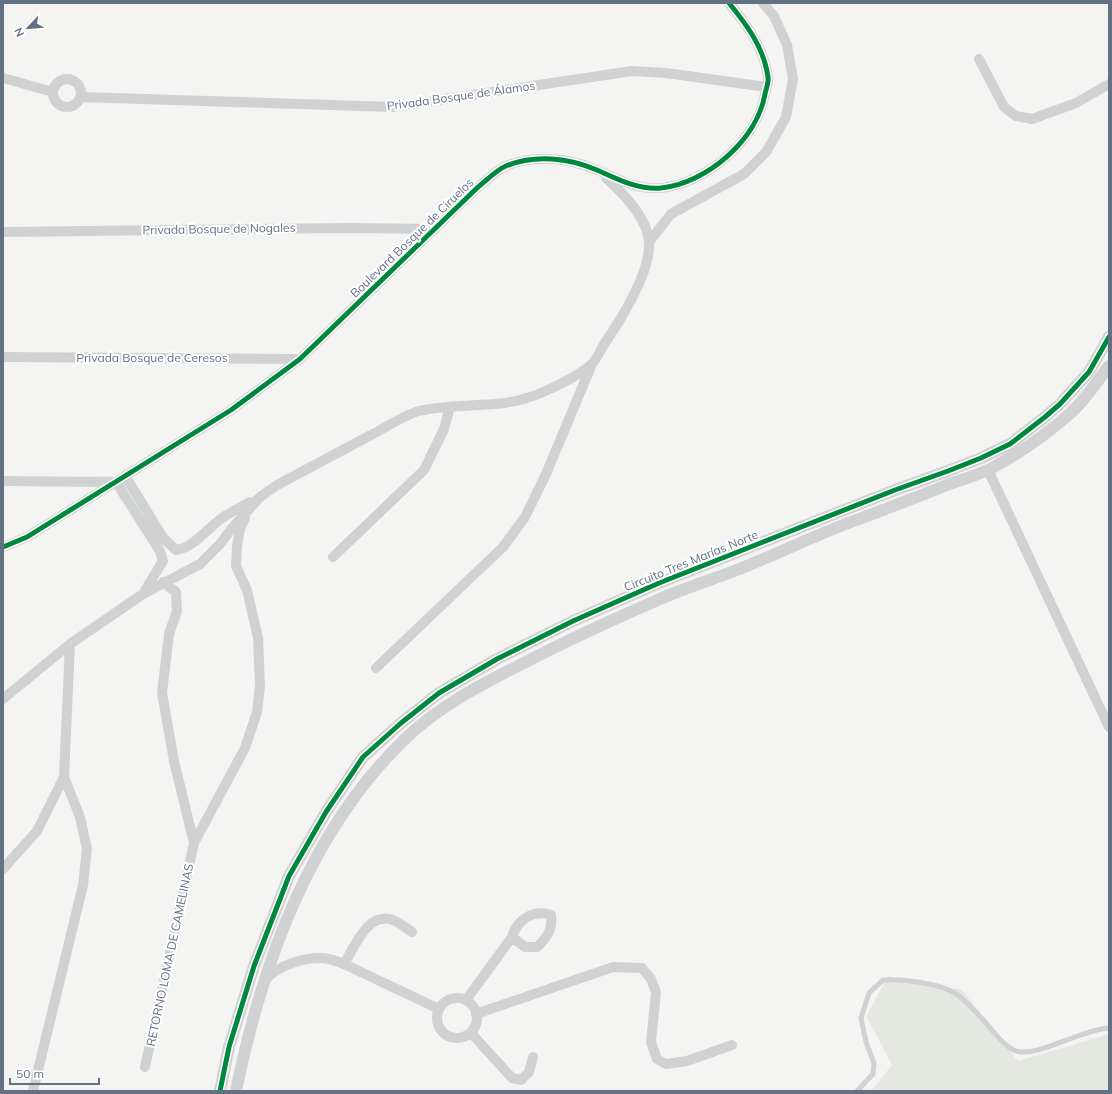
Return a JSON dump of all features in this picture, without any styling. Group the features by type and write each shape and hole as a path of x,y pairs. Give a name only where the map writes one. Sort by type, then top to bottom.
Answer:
{"street":[{"name":"Boulevard Bosque de Ciruelos","path":"3,547 27,537 231,410 300,359 477,188 505,166 530,160 562,158 595,169 620,181 641,187 661,188 684,182 708,170 725,159 743,141 763,107 769,78 759,45 743,20 729,3"},
{"path":"649,242 671,214 744,174 766,152 786,117 793,79 788,52 774,16 763,3"},
{"path":"979,59 1004,106 1016,116 1026,118 1032,119 1076,103 1109,84"},
{"name":"Privada Bosque de Álamos","path":"81,97 392,108 632,71 666,72 767,87"},
{"path":"3,78 53,92"},
{"path":"67,78 78,83 81,97 75,105 64,107 56,102 53,92 56,83 67,78"},
{"path":"376,668 507,541 525,516 546,474 592,364 621,320 645,268 649,242 643,224 622,192 595,169"},
{"name":"Privada Bosque de Nogales","path":"3,232 349,228 435,229"},
{"name":"Circuito Tres Marías Norte","path":"220,1091 229,1047 254,966 289,876 326,812 363,757 401,723 439,693 452,685 497,659 552,632 659,583 981,458 1010,444 1060,404 1089,372 1109,337"},
{"name":"Privada Bosque de Ceresos","path":"3,357 300,359"},
{"path":"125,476 164,539 176,550 187,547 224,517 260,497 277,485 418,411 489,404 527,398 563,382 592,364"},
{"name":"Circuito Tres Marías Norte","path":"236,1091 245,1048 264,982 279,937 299,892 323,848 355,795 373,772 406,738 431,716 480,686 587,632 663,597 734,572 832,529 988,470 1016,454 1068,416 1109,366"},
{"path":"1060,404 1068,416"},
{"path":"333,557 424,470 444,429 450,407"},
{"path":"988,470 1109,727"},
{"path":"3,481 116,482 160,551 163,561 143,594"},
{"path":"3,699 70,644 143,594 163,582 200,564 221,543 260,497"},
{"path":"194,843 245,748 257,712 260,686 258,638 247,590 236,566 236,546 240,529 249,509"},
{"path":"163,582 176,592 177,612 169,634 162,693 174,761 194,843"},
{"path":"659,583 663,597"},
{"path":"3,868 37,831 64,777 70,644"},
{"path":"33,1091 83,885 87,849 80,817 64,777"},
{"name":"RETORNO LOMA DE CAMELINAS","path":"145,1067 194,843"},
{"path":"344,964 364,931 373,922 382,919 393,920 412,932"},
{"path":"466,1000 512,937"},
{"path":"264,982 271,974 291,964 312,959 329,959 344,964 439,1009"},
{"path":"476,1014 613,967 630,966 642,968 651,979 656,992 651,1042 657,1059 666,1064 687,1061 732,1045"},
{"path":"456,998 466,1000 475,1009 476,1025 471,1033 457,1038 446,1035 438,1024 439,1009 447,1001 456,998"},
{"path":"471,1033 512,1078 521,1080 529,1072 533,1057"}],"lane":[{"path":"857,1091 873,1074 874,1062 866,1042 861,1018 869,993 883,980 903,979 939,987 958,995 1003,1043 1015,1050 1027,1053 1084,1033 1109,1028"}],"shaded area":[{"path":"888,976 962,990 1018,1061 1109,1034 1109,1091 871,1091 892,1065 866,1016"}],"cycle path":[{"path":"3,547 27,537 231,410 300,359 477,188 502,168 517,162 529,160 564,160 586,166 636,186 652,188 661,188 678,184 696,178 712,168 741,143 752,127 760,111 768,81 766,66 759,47 748,28 729,3"},
{"path":"220,1091 229,1047 254,966 289,876 326,812 363,757 401,723 439,693 497,659 573,621 659,583 895,490 981,458 1010,444 1060,404 1089,372 1109,337"}]}
